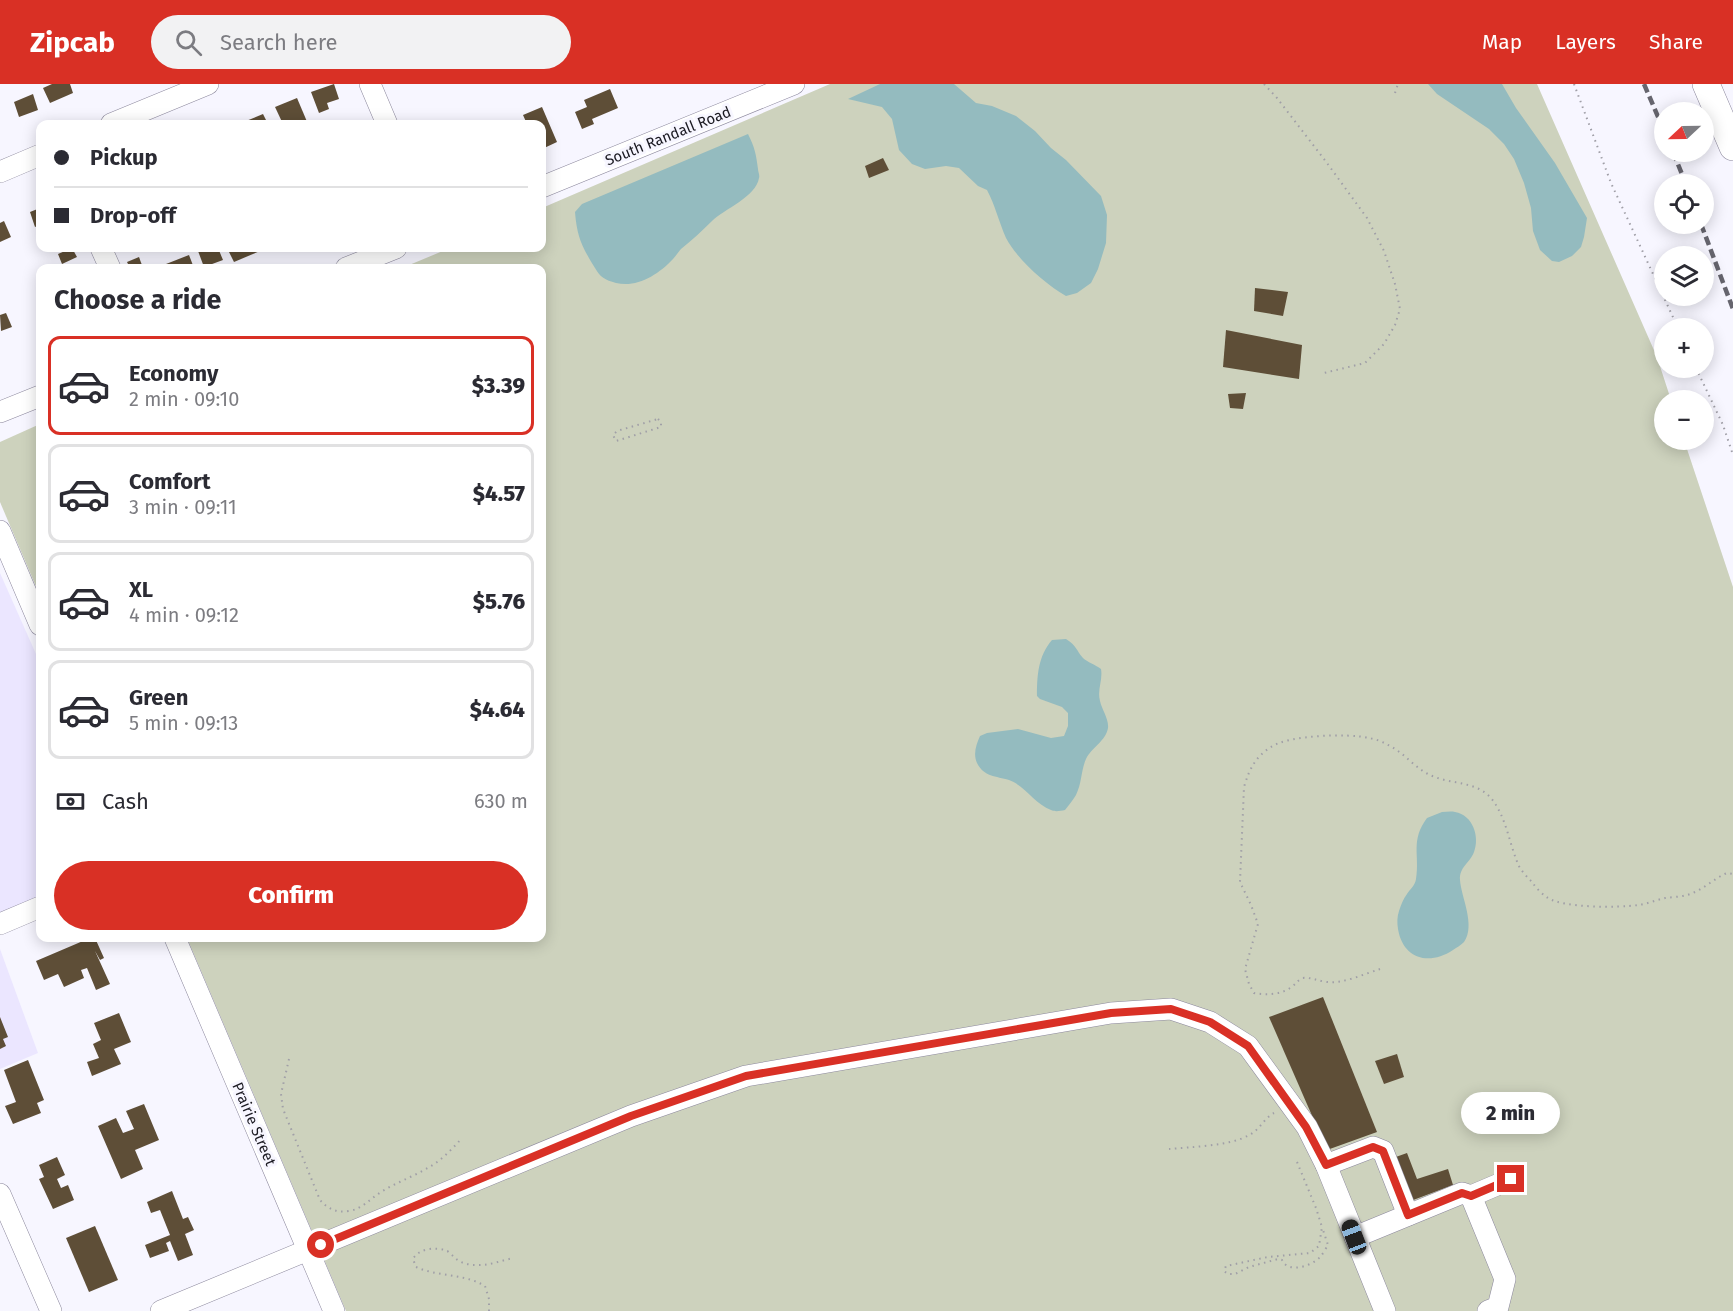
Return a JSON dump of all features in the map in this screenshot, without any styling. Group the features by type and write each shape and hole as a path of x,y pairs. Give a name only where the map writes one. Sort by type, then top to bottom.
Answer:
{"main road":[{"path":"1706,84 1733,147"}],"street":[{"path":"121,120 208,84"},
{"path":"370,84 385,120"},
{"name":"South Randall Road","path":"546,186 794,84"},
{"path":"0,172 36,157"},
{"path":"356,264 386,252"},
{"path":"0,412 36,398"},
{"path":"0,531 36,616"},
{"path":"0,924 36,909"},
{"name":"Prairie Street","path":"177,942 333,1311"},
{"path":"161,1311 631,1116 746,1076 1111,1013 1171,1009 1210,1022 1248,1046 1306,1127 1326,1165 1385,1311"},
{"path":"1326,1165 1373,1147 1383,1151 1408,1215"},
{"path":"1354,1237 1462,1193 1471,1196 1511,1179"},
{"path":"0,1194 51,1311"},
{"path":"1471,1196 1505,1279 1493,1309"}],"path":[{"path":"1264,84 1327,163 1367,218 1384,251 1395,284 1400,309 1395,325 1384,344 1365,363 1324,373"},
{"path":"1395,93 1398,84"},
{"path":"1574,84 1611,183 1673,318"},
{"path":"1701,378 1723,425 1733,455"},
{"path":"658,419 661,422 661,427 616,441 613,435 617,431 658,419"},
{"path":"1380,969 1344,980 1328,982 1309,977 1302,978 1285,991 1266,994 1254,993 1249,984 1245,969 1258,924 1240,882 1244,787 1253,762 1279,742 1328,736 1371,738 1401,752 1434,777 1462,783 1484,792 1491,799 1503,820 1519,867 1536,888 1549,899 1593,906 1640,905 1664,898 1687,896 1726,873 1733,874"},
{"path":"289,1059 281,1094 283,1109 320,1200 327,1208 336,1211 350,1211 363,1206 382,1192 432,1165 462,1138"},
{"path":"1169,1149 1243,1139 1253,1134 1269,1116 1276,1113"},
{"path":"1297,1162 1313,1200 1322,1227 1328,1245 1319,1259 1291,1268 1278,1259 1249,1267 1235,1274 1228,1274 1224,1271 1226,1266 1244,1261 1310,1253 1319,1246 1322,1227"},
{"path":"489,1311 489,1299 485,1286 463,1277 423,1270 416,1267 413,1259 421,1251 434,1249 448,1251 458,1261 466,1264 476,1265 514,1258"}],"shaded area":[{"path":"0,573 36,654 36,898 0,913"},
{"path":"0,949 38,1053 0,1069"}],"green space":[{"path":"830,84 1537,84 1654,350 1654,378 1664,378 1668,390 1654,390 1654,450 1687,450 1733,587 1733,1311 346,1311 189,942 546,942 546,264 412,264 440,252 546,252 546,206"},
{"path":"36,426 36,587 0,502 0,442"}],"water":[{"path":"880,84 954,84 976,103 992,106 1016,116 1066,160 1101,196 1107,215 1106,243 1091,283 1077,293 1066,296 1058,291 1032,270 1011,246 987,190 978,186 959,168 946,166 925,169 912,164 899,150 892,119 882,107 848,99"},
{"path":"1428,84 1502,84 1555,163 1587,218 1581,247 1572,256 1559,262 1552,261 1540,250 1533,231 1531,208 1524,183 1514,159 1504,144 1489,129 1437,94"},
{"path":"748,134 755,151 759,177 757,185 746,197 717,216 667,265 647,279 624,284 609,281 599,274 581,242 577,228 575,212 582,204"},
{"path":"1066,639 1083,658 1101,669 1099,697 1108,728 1107,733 1086,759 1075,797 1065,810 1056,811 1045,807 1014,782 983,771 977,763 975,753 980,736 987,733 1018,729 1051,738 1064,736 1068,726 1068,713 1062,707 1040,699 1037,696 1037,689 1039,666 1047,646 1052,640"},
{"path":"1442,812 1461,814 1471,822 1474,828 1476,846 1460,876 1469,928 1464,942 1444,955 1435,958 1418,957 1405,947 1401,939 1398,929 1399,911 1403,900 1414,886 1417,870 1417,841 1422,826 1427,818"}],"building":[{"path":"52,84 70,84 73,93 50,103 43,88"},
{"path":"334,84 339,99 327,103 329,109 319,113 311,92"},
{"path":"610,89 618,108 592,119 594,124 582,129 575,112 587,107 584,100"},
{"path":"33,94 38,110 19,117 14,102"},
{"path":"297,98 306,120 281,120 275,107"},
{"path":"542,107 557,142 546,147 546,120 525,120 523,115"},
{"path":"263,114 266,120 248,120"},
{"path":"883,158 889,170 869,178 865,166"},
{"path":"36,210 35,227 30,212"},
{"path":"4,221 11,237 0,242 0,223"},
{"path":"74,252 77,257 62,264 58,254"},
{"path":"198,252 220,252 223,260 212,264 203,264"},
{"path":"229,252 258,252 234,262"},
{"path":"189,255 192,264 166,264"},
{"path":"139,257 142,264 128,264 127,262"},
{"path":"1255,288 1288,292 1283,316 1254,311"},
{"path":"6,313 12,327 1,331 0,315"},
{"path":"1226,330 1302,345 1299,379 1223,367"},
{"path":"1246,393 1243,409 1230,408 1228,394"},
{"path":"81,942 97,942 104,958 100,960 95,951 110,984 96,990 87,968 81,970 84,978 64,987 58,974 44,980 36,961"},
{"path":"1323,997 1377,1132 1327,1150 1269,1017"},
{"path":"119,1013 131,1042 114,1049 121,1064 92,1076 87,1062 99,1058 93,1044 101,1040 94,1023"},
{"path":"0,1017 8,1037 3,1039 6,1046 0,1049"},
{"path":"1397,1054 1404,1077 1384,1084 1375,1061"},
{"path":"28,1060 44,1100 37,1103 41,1113 13,1124 5,1106 16,1102 4,1070"},
{"path":"144,1104 159,1140 135,1150 143,1169 121,1179 98,1126 116,1118 123,1133 134,1129 126,1111"},
{"path":"1407,1153 1417,1179 1448,1169 1453,1185 1408,1202 1393,1158"},
{"path":"57,1157 65,1175 57,1179 61,1188 68,1185 74,1200 53,1209 39,1179 44,1177 39,1165"},
{"path":"172,1191 183,1219 188,1217 194,1230 185,1234 193,1255 178,1261 170,1241 166,1243 169,1251 150,1258 145,1245 170,1235 160,1210 151,1213 147,1202"},
{"path":"95,1226 118,1280 89,1292 66,1238"}],"railway":[{"path":"1644,84 1654,107"},
{"path":"1677,162 1682,174"},
{"path":"1705,234 1733,309"}],"route":[{"path":"321,1245 631,1116 746,1076 1111,1013 1171,1009 1210,1022 1248,1046 1306,1127 1326,1165 1373,1147 1383,1151 1408,1215 1462,1193 1471,1196 1511,1179"}]}
